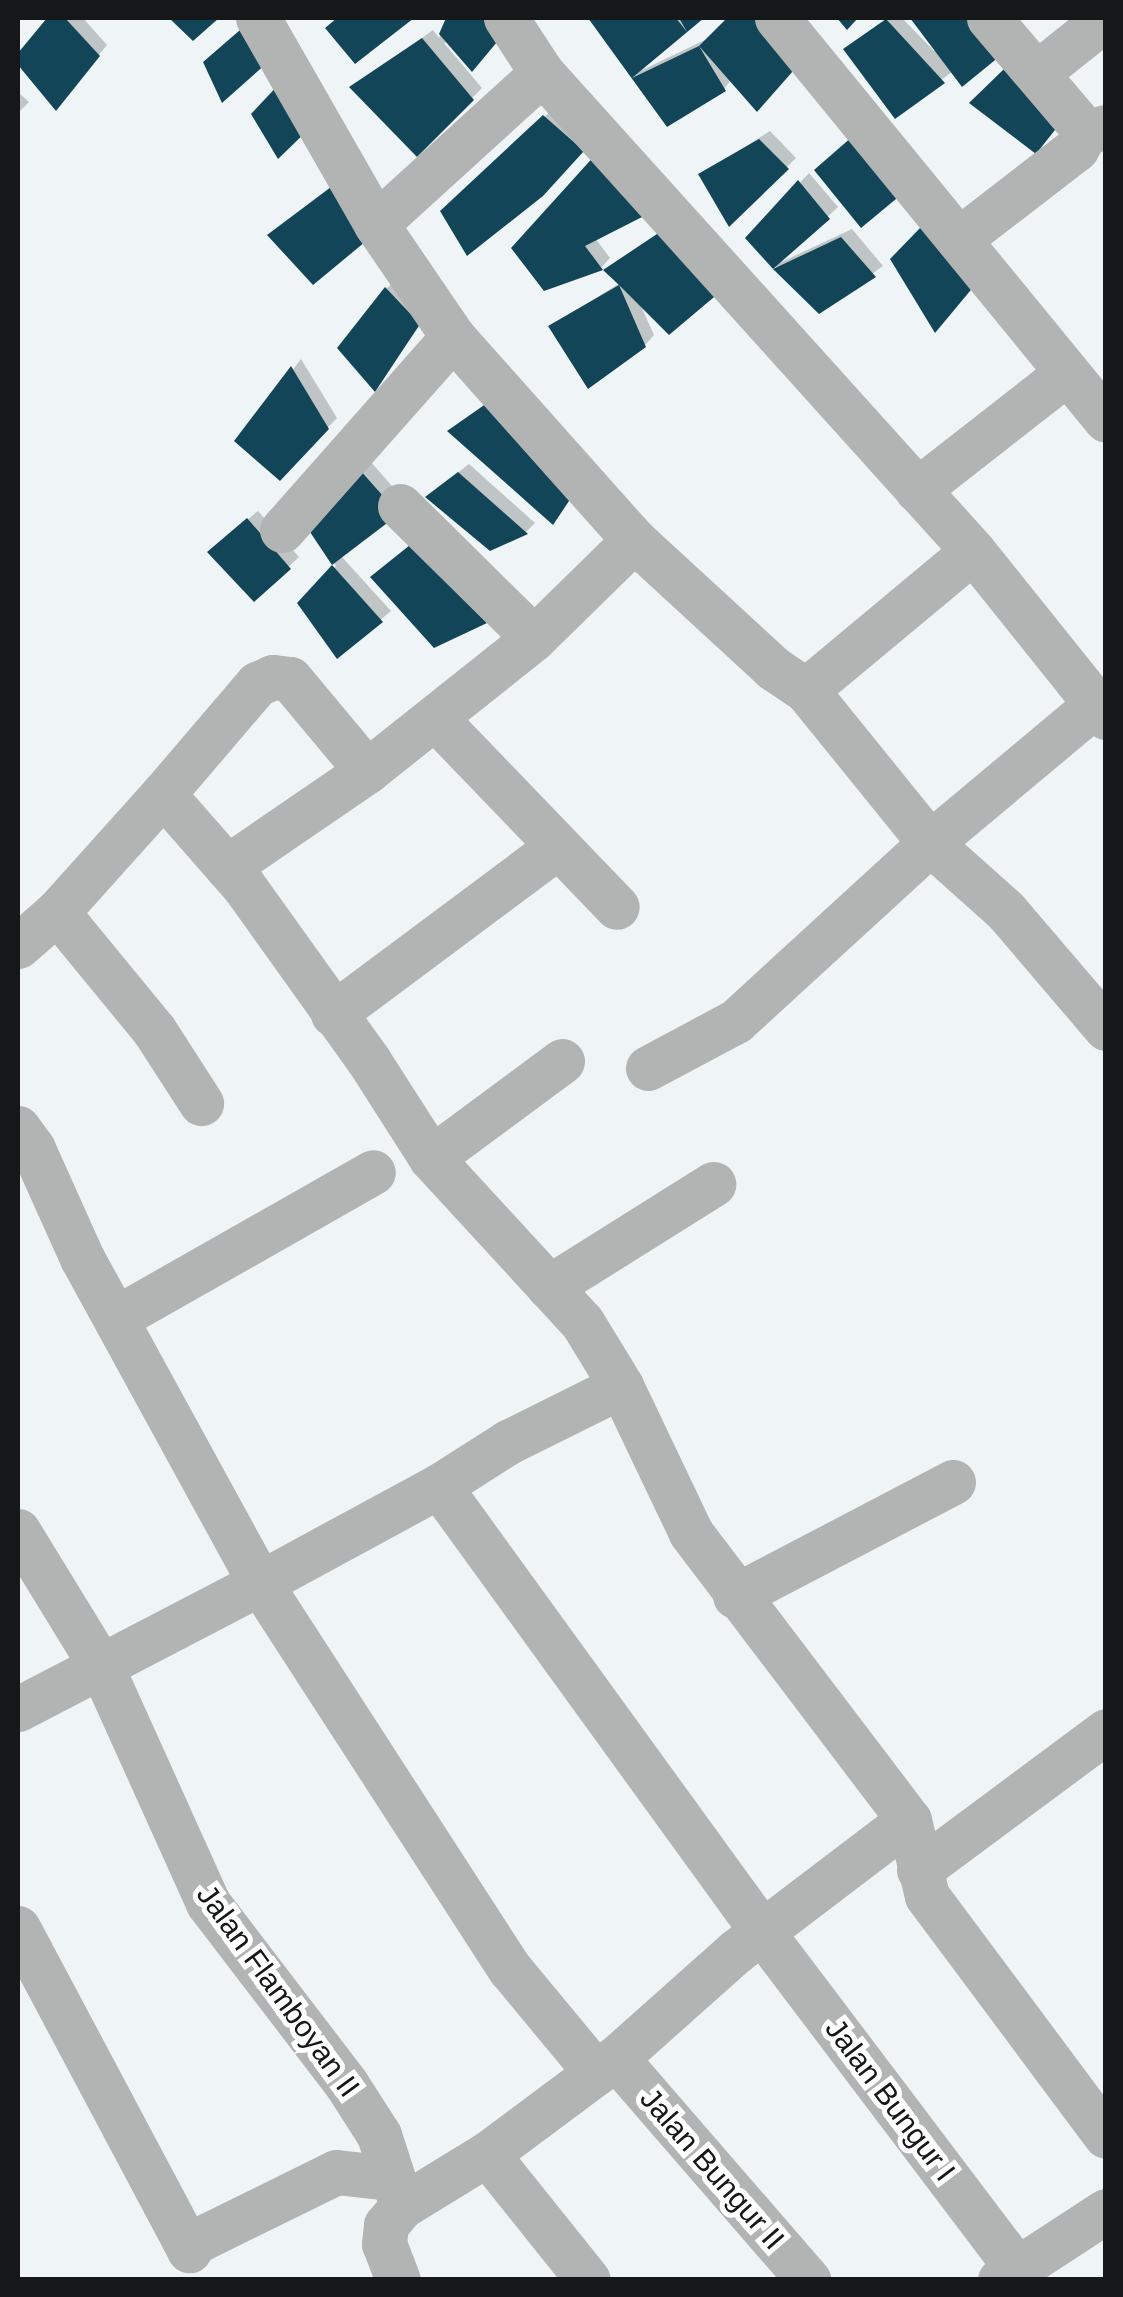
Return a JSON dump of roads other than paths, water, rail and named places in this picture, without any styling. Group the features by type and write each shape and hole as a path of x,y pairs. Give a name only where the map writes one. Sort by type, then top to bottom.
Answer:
{"street":[{"path":"258,18 376,224 453,338 634,540 772,668 806,690 930,843 1006,911 1106,1028"},
{"path":"506,18 542,74 973,550 1100,711 930,843 736,1021 648,1068"},
{"path":"777,18 1106,420"},
{"path":"959,239 1096,129 989,18"},
{"path":"1037,72 1106,18"},
{"path":"376,224 542,74"},
{"path":"282,530 453,338"},
{"path":"916,490 1067,373"},
{"path":"400,506 534,638"},
{"path":"227,868 367,771 435,718 534,638 634,540"},
{"path":"806,690 973,550"},
{"path":"18,946 57,912 257,684 273,677 290,680 367,771"},
{"path":"435,718 617,908"},
{"path":"163,794 227,868 431,1158 582,1322 621,1386 691,1533 735,1596 909,1820 928,1896 973,1962 1106,2136"},
{"path":"333,1014 556,848"},
{"path":"57,912 154,1030 201,1103"},
{"path":"431,1158 562,1061"},
{"name":"Jalan Bungur II","path":"18,1128 32,1149 82,1258 118,1317 260,1583 510,1970 606,2065 808,2280"},
{"path":"118,1317 373,1172"},
{"path":"549,1288 713,1184"},
{"path":"18,1708 102,1668 439,1486 508,1442 621,1386"},
{"path":"735,1596 953,1482"},
{"name":"Jalan Bungur I","path":"439,1486 1008,2273"},
{"name":"Jalan Flamboyan II","path":"18,1531 102,1668 208,1903 348,2085 379,2135 396,2192"},
{"path":"919,1870 1098,1754"},
{"path":"192,2265 194,2242 336,2172 396,2192 487,2154 606,2065 735,1952 909,1820"},
{"path":"18,1928 192,2265"},
{"path":"487,2154 588,2280"},
{"path":"396,2192 384,2244 398,2280"},
{"path":"1008,2273 1106,2212"}]}
